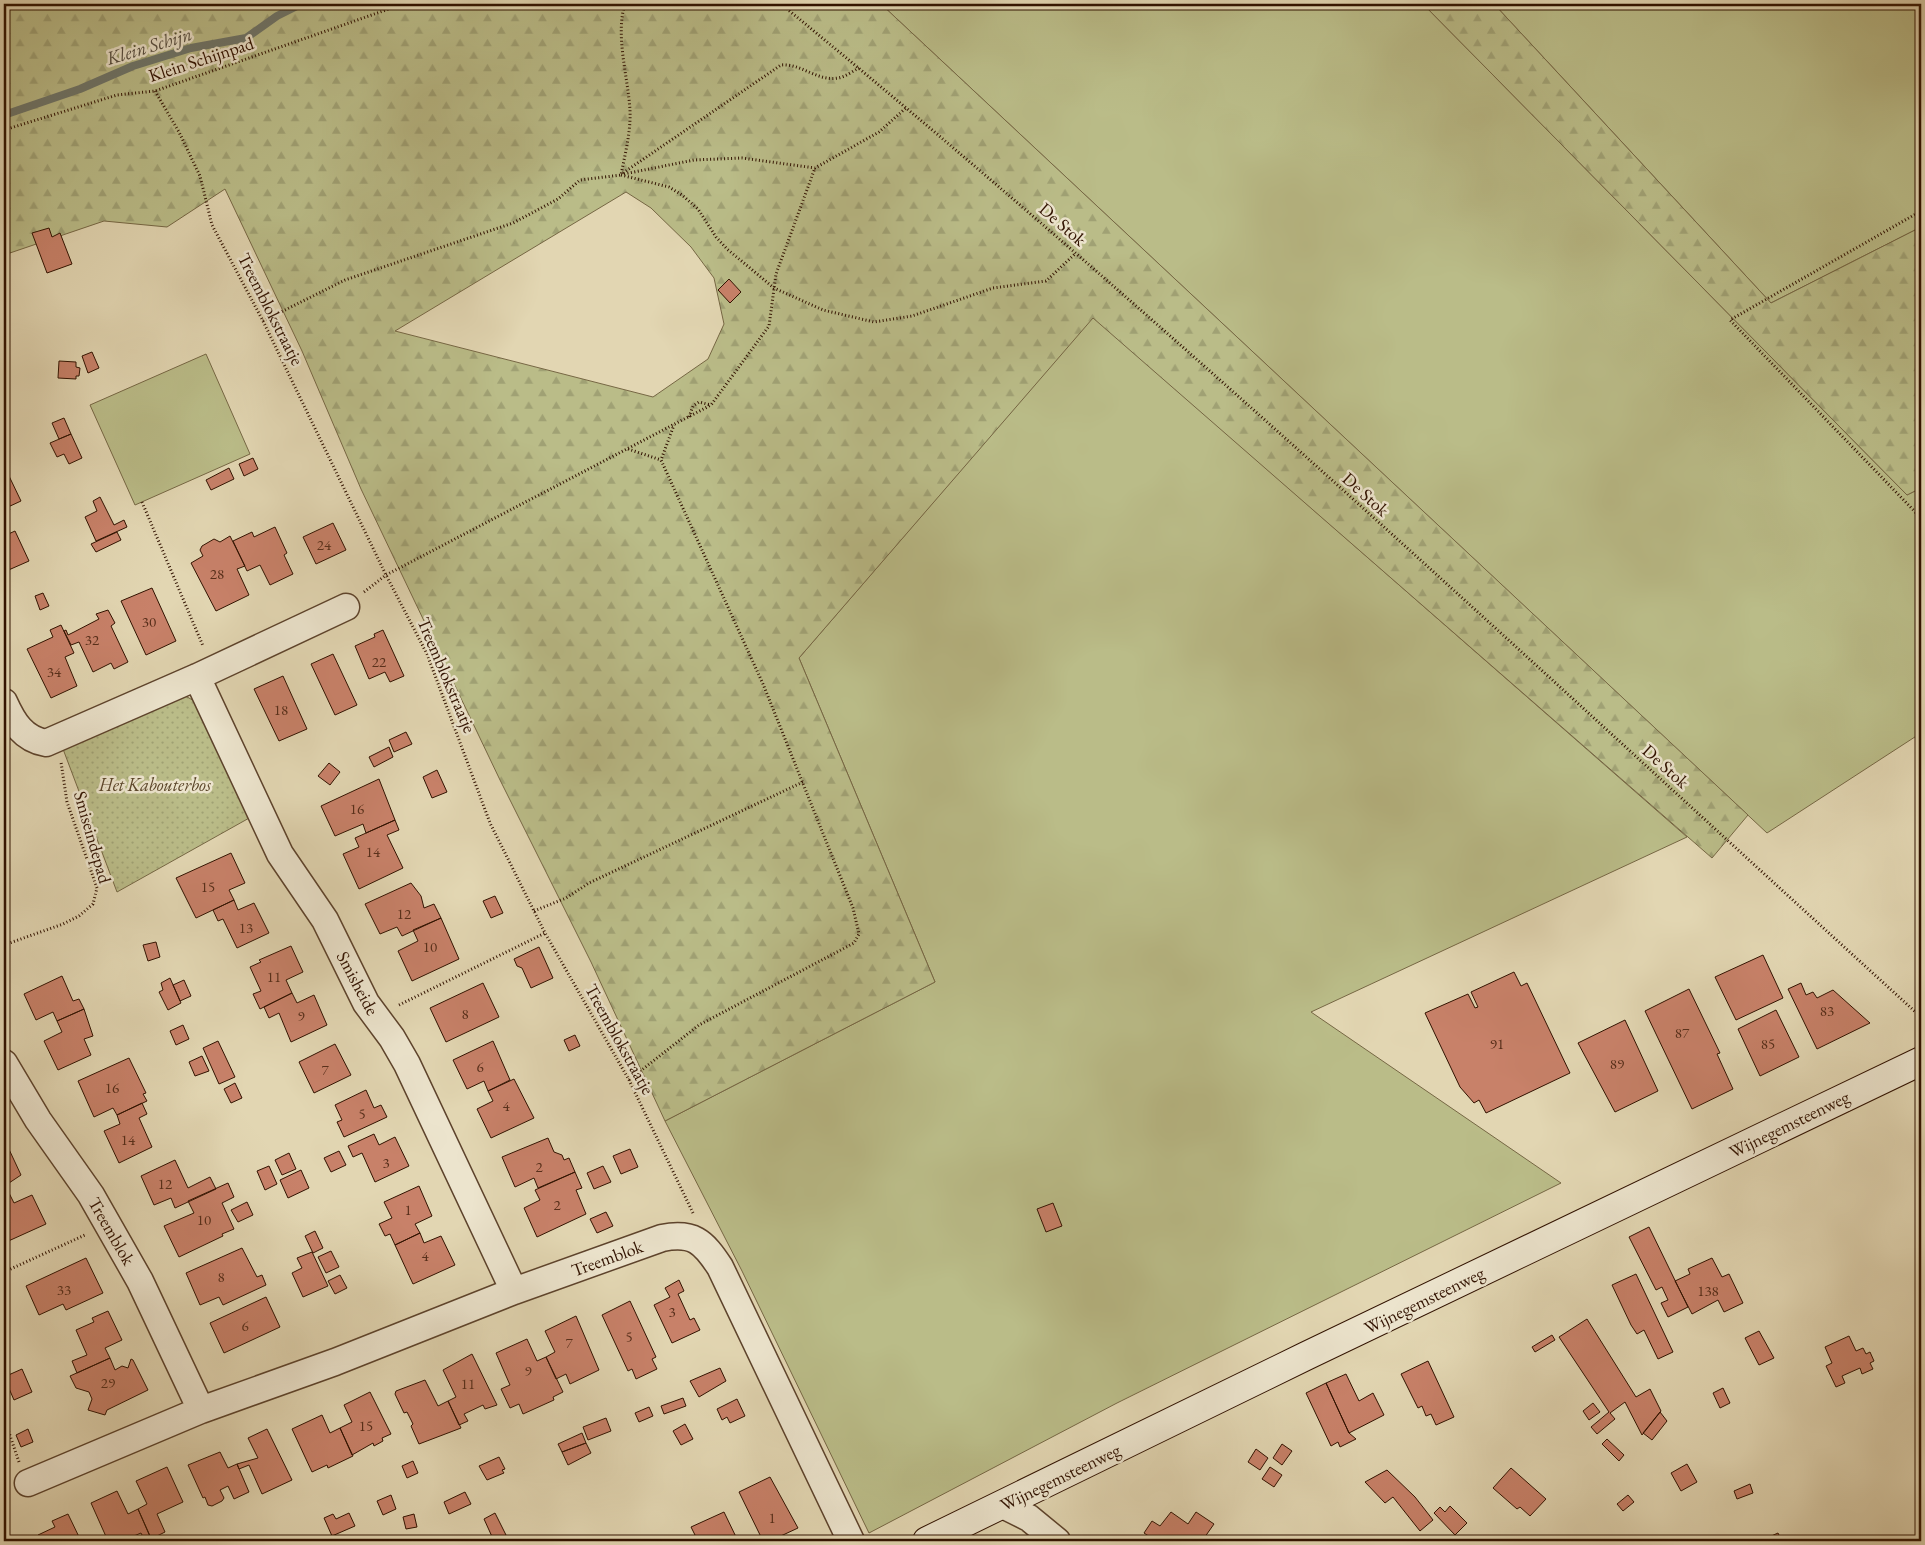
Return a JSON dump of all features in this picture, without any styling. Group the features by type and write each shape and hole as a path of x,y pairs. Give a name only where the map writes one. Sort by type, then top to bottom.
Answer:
{"street":[{"path":"4,702 11,718 23,734 46,743 58,740 128,706 346,607"},
{"name":"Smisheide","path":"204,673 280,854 325,920 366,1003 392,1038 406,1064 514,1291"},
{"name":"Wijnegemsteenweg","path":"928,1541 1306,1356 1379,1323 1921,1061"},
{"name":"Treemblok","path":"4,1063 38,1120 91,1195 140,1281 201,1410"},
{"name":"Treemblok","path":"28,1483 201,1410 335,1362 514,1291 662,1238 677,1235 691,1237 701,1243 710,1251 720,1267 851,1541"},
{"path":"1002,1504 1029,1518 1057,1541"}],"path":[{"name":"Klein Schijnpad","path":"4,130 118,95 156,91 403,4"},
{"path":"621,175 628,139 630,112 620,20 625,4"},
{"name":"De Stok","path":"781,4 907,107 1141,309 1921,1017"},
{"path":"621,175 781,65 791,64 821,77 837,78 859,68"},
{"name":"Treemblokstraatje","path":"156,91 179,132 200,176 212,226 263,321 386,575 427,654 490,823 545,933 629,1080 694,1214"},
{"path":"263,321 345,280 513,223 558,200 580,180 621,175 694,160 742,158 815,168 879,132 907,107"},
{"path":"386,575 712,406 769,326 776,274 815,168"},
{"path":"621,175 669,187 682,195 698,209 716,237 727,249 774,288 824,310 874,322 912,316 993,288 1046,281 1076,253"},
{"path":"1921,211 1730,320 1921,518"},
{"path":"691,416 693,406 699,402 712,406"},
{"path":"629,1080 699,1025 854,943 859,934 853,908 763,684 661,460 674,425"},
{"path":"628,449 661,460"},
{"path":"142,502 204,673"},
{"name":"Smiseindepad","path":"4,945 78,916 93,904 97,888 67,802 58,740"},
{"path":"534,911 566,898 589,883 803,782"},
{"path":"379,1021 392,1008 545,933"},
{"path":"4,1272 78,1238 109,1228"},
{"path":"4,1418 28,1483"}],"green space":[{"path":"4,4 881,4 1748,815 1712,858 1093,318 799,658 935,982 665,1121 591,962 500,780 361,489 302,351 225,189 167,227 104,221 4,255","holes":["626,192 651,208 691,247 714,278 724,324 708,359 653,397 395,331"]},
{"path":"881,4 1423,4 1907,495 1921,488 1921,733 1767,833"},
{"path":"1423,4 1494,4 1771,303 1921,227 1921,488 1907,495"},
{"path":"1494,4 1921,4 1921,227 1771,303"},
{"path":"1093,317 1687,837 1311,1012 1561,1183 1117,1403 869,1533 742,1271 665,1121 935,982 799,658"},
{"path":"206,354 250,454 135,505 90,405"},
{"name":"Het Kabouterbos","path":"180,693 198,703 251,817 117,892 63,749"}],"building":[{"path":"49,228 52,237 60,233 72,264 47,273 32,233"},
{"path":"729,279 741,292 730,303 718,290"},
{"path":"92,352 99,368 88,373 82,356"},
{"path":"59,361 76,362 76,367 80,368 79,376 76,376 76,379 58,378"},
{"path":"64,418 71,434 59,439 52,423"},
{"path":"71,434 82,458 69,464 64,454 57,457 50,443"},
{"path":"253,458 258,469 244,476 239,464"},
{"path":"229,468 234,479 211,490 206,480"},
{"path":"9,476 21,501 8,507 10,510 4,513 4,478"},
{"path":"100,497 114,525 124,520 127,527 96,541 85,517 97,511 93,501"},
{"path":"333,523 346,550 316,564 303,537"},
{"path":"275,527 287,553 284,555 293,574 270,585 260,565 247,571 233,541 252,532 254,537"},
{"path":"15,531 29,561 4,572 4,536"},
{"path":"117,532 121,540 96,552 91,544"},
{"path":"230,536 245,566 237,569 249,595 216,611 191,563 203,556 200,550 202,546 214,539 220,542"},
{"path":"152,588 176,641 146,655 121,601"},
{"path":"43,593 49,606 40,610 35,596"},
{"path":"108,610 115,623 111,626 128,662 114,669 111,663 93,672 79,642 71,645 64,631 66,630 68,635 99,619 96,614"},
{"path":"61,625 74,653 65,657 77,686 51,698 27,649 53,637 50,630"},
{"path":"383,630 404,676 390,682 385,672 369,679 355,646 375,637 374,634"},
{"path":"333,654 357,705 335,715 311,664"},
{"path":"283,676 307,729 279,741 254,689"},
{"path":"406,732 412,744 394,752 389,740"},
{"path":"389,747 393,757 374,767 369,757"},
{"path":"329,763 340,772 330,785 318,776"},
{"path":"437,770 447,792 432,798 423,777"},
{"path":"379,779 395,820 366,833 363,824 335,836 321,806"},
{"path":"395,820 399,830 387,835 403,868 359,889 343,854 359,847 355,838"},
{"path":"231,853 245,883 229,890 234,900 196,918 176,878"},
{"path":"411,883 421,896 424,908 434,904 441,918 402,936 397,927 380,934 365,904"},
{"path":"495,896 503,913 491,918 483,901"},
{"path":"234,900 238,910 254,903 269,933 237,948 223,919 218,921 213,910"},
{"path":"441,918 459,959 412,981 398,951 418,941 413,930"},
{"path":"156,942 160,957 148,961 143,945"},
{"path":"291,946 303,972 286,980 292,993 260,1009 253,994 261,991 250,967 261,962 259,960"},
{"path":"539,947 553,978 531,988 522,968 517,966 514,959"},
{"path":"1763,955 1783,998 1736,1020 1715,977"},
{"path":"1514,972 1521,986 1527,983 1570,1073 1486,1113 1479,1100 1474,1103 1460,1087 1425,1013 1468,994 1475,1008 1478,1007 1471,992"},
{"path":"62,976 73,1001 79,999 84,1009 57,1021 53,1012 36,1020 24,994"},
{"path":"170,978 181,1003 168,1010 159,992 163,990 161,983"},
{"path":"184,980 191,996 180,1001 173,985"},
{"path":"483,983 499,1017 446,1042 430,1008"},
{"path":"1801,983 1806,995 1813,992 1817,998 1833,990 1870,1023 1817,1049 1788,989"},
{"path":"1689,989 1720,1053 1717,1054 1733,1089 1692,1109 1645,1011"},
{"path":"292,993 297,1003 314,995 327,1025 291,1042 279,1013 269,1018 264,1007"},
{"path":"84,1009 93,1036 84,1039 91,1055 58,1070 44,1041 62,1032 57,1021"},
{"path":"1776,1010 1799,1057 1760,1076 1738,1029"},
{"path":"1625,1020 1658,1091 1615,1112 1578,1043"},
{"path":"183,1025 189,1039 176,1045 170,1031"},
{"path":"575,1035 580,1046 569,1051 564,1040"},
{"path":"218,1041 235,1077 219,1084 203,1048"},
{"path":"493,1041 510,1080 488,1091 484,1081 467,1089 453,1060"},
{"path":"335,1044 351,1075 314,1093 299,1062"},
{"path":"202,1056 209,1071 195,1076 189,1062"},
{"path":"129,1058 146,1093 143,1094 147,1101 117,1115 113,1108 94,1117 78,1081"},
{"path":"514,1079 534,1118 491,1138 477,1109 493,1101 488,1091"},
{"path":"235,1083 242,1098 231,1103 224,1089"},
{"path":"366,1090 374,1108 381,1105 387,1117 344,1137 337,1122 342,1120 335,1105"},
{"path":"142,1103 147,1114 139,1118 152,1147 119,1163 104,1131 120,1124 117,1115"},
{"path":"374,1134 379,1145 395,1137 409,1166 375,1182 362,1153 353,1157 348,1146"},
{"path":"548,1138 554,1152 562,1155 564,1160 569,1158 575,1172 538,1188 534,1178 515,1187 502,1157"},
{"path":"7,1145 21,1175 6,1185 9,1193 4,1195 4,1147"},
{"path":"630,1149 638,1167 621,1174 613,1156"},
{"path":"339,1151 346,1165 331,1172 324,1158"},
{"path":"289,1153 296,1169 282,1175 275,1160"},
{"path":"175,1160 188,1188 210,1177 216,1189 175,1208 171,1198 154,1205 141,1176"},
{"path":"269,1166 277,1184 265,1190 257,1171"},
{"path":"603,1166 611,1182 594,1189 587,1173"},
{"path":"301,1170 309,1188 288,1198 280,1180"},
{"path":"575,1172 582,1188 576,1190 586,1214 537,1237 524,1208 540,1200 535,1190"},
{"path":"228,1183 234,1197 222,1203 234,1229 179,1257 164,1226 194,1213 188,1201"},
{"path":"419,1186 432,1216 415,1224 420,1233 395,1245 390,1234 385,1236 379,1224 392,1218 384,1202"},
{"path":"9,1193 14,1203 32,1195 46,1224 4,1243 4,1195"},
{"path":"247,1202 253,1215 238,1222 231,1210"},
{"path":"1053,1203 1062,1226 1046,1232 1037,1209"},
{"path":"606,1212 613,1226 597,1233 590,1219"},
{"path":"1649,1227 1688,1307 1668,1317 1661,1303 1668,1300 1662,1287 1656,1290 1629,1237"},
{"path":"315,1231 323,1248 313,1253 305,1236"},
{"path":"420,1233 424,1243 441,1236 455,1265 413,1284 395,1245"},
{"path":"242,1248 257,1277 262,1275 266,1285 223,1305 219,1297 200,1305 186,1273"},
{"path":"331,1251 339,1267 326,1273 318,1257"},
{"path":"312,1252 328,1286 303,1297 292,1273 302,1268 297,1258"},
{"path":"86,1258 103,1293 66,1310 63,1304 39,1315 26,1286"},
{"path":"1712,1258 1722,1277 1729,1274 1743,1303 1724,1312 1718,1300 1692,1314 1675,1281 1690,1274 1688,1269"},
{"path":"1636,1274 1673,1352 1658,1359 1644,1330 1637,1334 1631,1325 1612,1285"},
{"path":"340,1275 347,1288 335,1294 328,1281"},
{"path":"679,1280 684,1291 678,1294 690,1320 694,1318 700,1330 672,1343 654,1305 670,1297 665,1288"},
{"path":"266,1297 280,1327 224,1353 210,1323"},
{"path":"630,1301 656,1357 652,1359 657,1369 636,1379 632,1369 628,1371 602,1315"},
{"path":"108,1311 122,1340 105,1348 110,1358 77,1373 72,1361 87,1355 76,1330 94,1322 92,1318"},
{"path":"576,1316 599,1370 570,1384 566,1374 556,1379 546,1357 555,1352 545,1331"},
{"path":"1587,1319 1636,1397 1650,1389 1661,1411 1642,1435 1625,1402 1610,1413 1615,1419 1597,1434 1591,1427 1609,1412 1559,1337"},
{"path":"1759,1331 1774,1358 1759,1365 1745,1338"},
{"path":"1552,1335 1555,1340 1535,1352 1532,1347"},
{"path":"1849,1336 1856,1351 1863,1348 1866,1354 1870,1352 1874,1361 1870,1363 1873,1369 1862,1374 1860,1368 1842,1376 1845,1383 1836,1387 1826,1366 1832,1363 1825,1347"},
{"path":"527,1339 537,1361 546,1357 563,1392 553,1397 554,1400 523,1414 519,1404 510,1408 501,1389 510,1385 496,1353"},
{"path":"472,1354 497,1405 485,1409 483,1405 464,1414 468,1421 459,1425 448,1401 456,1397 443,1370"},
{"path":"110,1358 115,1370 122,1366 128,1368 131,1359 133,1360 148,1390 107,1410 105,1415 88,1410 92,1399 89,1392 76,1388 70,1376"},
{"path":"1428,1361 1454,1417 1436,1425 1431,1414 1426,1416 1422,1406 1418,1408 1401,1374"},
{"path":"720,1368 726,1381 699,1397 690,1381"},
{"path":"22,1369 32,1392 14,1400 4,1377"},
{"path":"1346,1374 1359,1401 1373,1393 1384,1415 1349,1433 1326,1383"},
{"path":"425,1380 438,1406 448,1401 461,1428 419,1444 411,1426 413,1424 407,1412 404,1413 395,1394 396,1391"},
{"path":"1326,1383 1349,1433 1356,1439 1340,1447 1338,1442 1331,1446 1306,1393"},
{"path":"1723,1388 1730,1403 1720,1408 1713,1393"},
{"path":"370,1392 391,1434 382,1438 383,1441 374,1446 373,1443 352,1455 340,1428 352,1422 344,1405"},
{"path":"683,1398 686,1406 664,1414 661,1406"},
{"path":"737,1399 745,1416 730,1423 727,1417 722,1420 717,1409"},
{"path":"1593,1403 1600,1412 1589,1420 1583,1411"},
{"path":"649,1407 653,1416 639,1422 635,1413"},
{"path":"1660,1412 1667,1421 1652,1440 1643,1433"},
{"path":"322,1415 330,1433 340,1428 353,1456 328,1468 327,1465 312,1472 292,1429"},
{"path":"606,1418 611,1431 588,1440 583,1427"},
{"path":"685,1424 693,1439 681,1445 673,1431"},
{"path":"28,1429 33,1442 21,1447 16,1435"},
{"path":"267,1429 292,1480 262,1494 249,1465 239,1469 237,1464 258,1458 248,1438"},
{"path":"582,1433 586,1443 562,1452 558,1444"},
{"path":"1607,1439 1624,1455 1619,1461 1602,1444"},
{"path":"586,1443 591,1453 568,1465 562,1452"},
{"path":"1282,1444 1292,1451 1282,1465 1273,1458"},
{"path":"1256,1449 1268,1458 1260,1470 1248,1462"},
{"path":"220,1452 228,1468 237,1464 249,1492 234,1499 228,1486 220,1490 224,1498 222,1501 212,1506 208,1505 205,1497 203,1498 188,1465"},
{"path":"499,1457 505,1469 502,1470 504,1473 487,1480 479,1466"},
{"path":"413,1461 418,1473 407,1478 402,1466"},
{"path":"1687,1464 1697,1482 1681,1491 1671,1473"},
{"path":"167,1467 183,1502 157,1514 165,1532 151,1539 138,1509 147,1504 136,1481"},
{"path":"1270,1467 1282,1475 1274,1487 1262,1479"},
{"path":"1511,1468 1546,1499 1530,1516 1520,1507 1517,1509 1493,1488"},
{"path":"1387,1470 1415,1497 1433,1520 1420,1531 1393,1497 1385,1503 1365,1482"},
{"path":"770,1477 798,1528 770,1541 763,1541 739,1492"},
{"path":"1750,1484 1753,1493 1737,1499 1734,1491"},
{"path":"117,1491 128,1514 138,1509 151,1538 145,1541 141,1533 122,1541 108,1541 91,1503"},
{"path":"465,1492 471,1504 449,1514 444,1502"},
{"path":"391,1495 396,1509 383,1515 377,1501"},
{"path":"1628,1495 1634,1502 1623,1511 1617,1504"},
{"path":"1450,1506 1467,1523 1455,1535 1434,1513 1440,1507 1445,1512"},
{"path":"724,1512 738,1541 698,1541 691,1527"},
{"path":"1171,1512 1188,1524 1196,1512 1214,1524 1202,1541 1156,1541 1144,1533 1152,1521 1160,1526"},
{"path":"349,1513 355,1526 332,1536 324,1518 333,1514 336,1519"},
{"path":"495,1513 506,1535 494,1541 484,1519"},
{"path":"68,1514 81,1541 41,1541 38,1535 55,1527 52,1521"},
{"path":"414,1514 417,1527 406,1529 403,1517"},
{"path":"1778,1533 1782,1541 1760,1541"}],"waterway":[{"name":"Klein Schijn","path":"4,115 80,89 133,66 191,48 246,38 277,16 301,4"}]}
